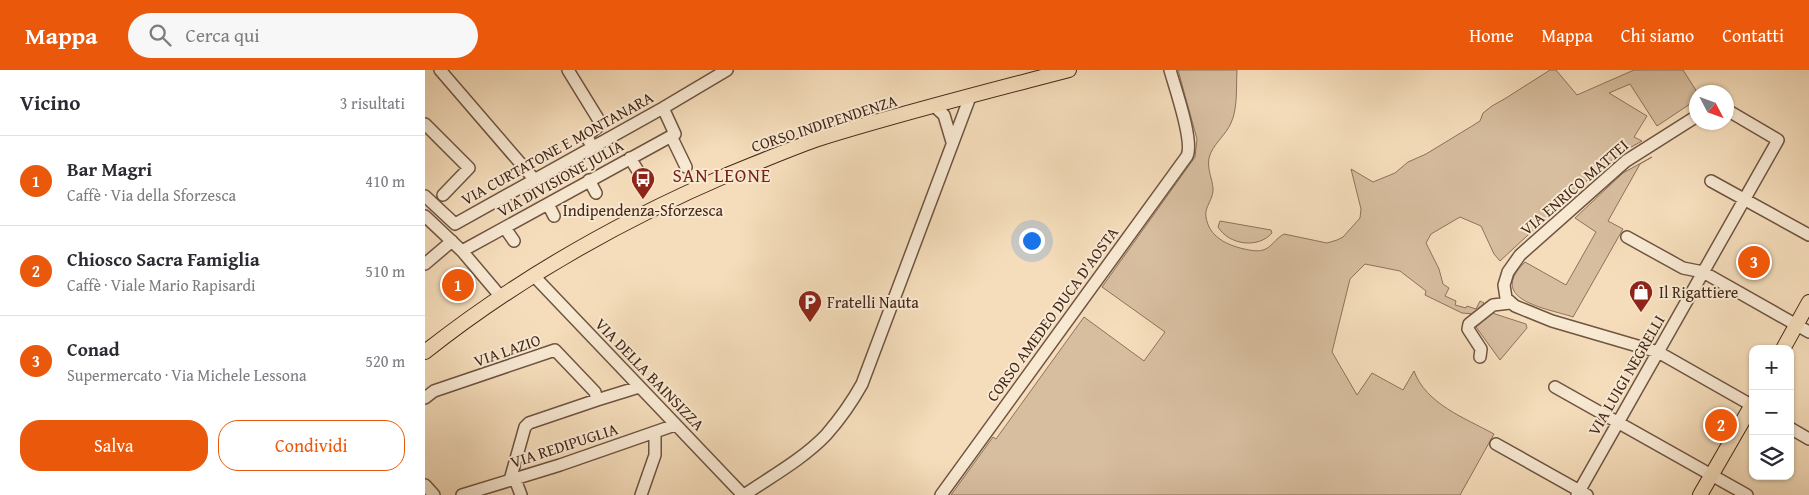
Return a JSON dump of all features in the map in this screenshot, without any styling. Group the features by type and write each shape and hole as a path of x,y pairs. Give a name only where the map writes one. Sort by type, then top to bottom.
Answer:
{"main road":[{"name":"CORSO INDIPENDENZA","path":"425,352 501,297 534,276 642,215 748,166 817,140 970,96 1029,75 1069,70"},
{"path":"1785,345 1809,302"},
{"path":"1700,495 1749,410"}],"street":[{"path":"440,70 534,179"},
{"name":"CORSO AMEDEO DUCA D'AOSTA","path":"941,495 1189,151 1188,137 1170,70"},
{"path":"571,71 600,122 599,126 587,138 593,148"},
{"name":"VIA CURTATONE E MONTANARA","path":"425,196 455,224 663,108 721,71"},
{"path":"743,495 810,450 826,435 855,396 869,368 970,96"},
{"path":"934,106 944,115 952,142"},
{"path":"663,108 686,167"},
{"name":"VIA LUIGI NEGRELLI","path":"1581,494 1618,422 1778,140 1734,114"},
{"name":"VIA ENRICO MATTEI","path":"1510,303 1504,292 1505,278 1520,255 1626,161 1689,121"},
{"path":"425,124 469,168 443,195"},
{"name":"VIA DIVISIONE JULIA","path":"462,252 673,135"},
{"path":"631,158 638,171"},
{"path":"589,180 596,193"},
{"path":"1711,181 1809,235"},
{"path":"547,204 554,216"},
{"path":"425,216 462,252 501,297"},
{"path":"505,228 514,241"},
{"path":"1627,238 1683,268 1703,272 1809,332"},
{"path":"425,264 451,241"},
{"name":"VIA DELLA BAINSIZZA","path":"534,276 743,495"},
{"path":"1480,357 1481,348 1469,329 1469,324 1493,305 1510,303 1520,309 1552,321 1658,352 1749,403"},
{"name":"VIA LAZIO","path":"425,398 433,391 555,350 595,392 597,400"},
{"path":"521,495 513,479 525,427 529,423 639,387"},
{"path":"1555,387 1747,495"},
{"name":"VIA REDIPUGLIA","path":"462,495 480,492 513,479 675,425"},
{"path":"1794,430 1809,439"},
{"path":"641,495 655,455 655,432"},
{"path":"1496,444 1581,494"},
{"path":"425,484 434,495"}],"shaded area":[{"path":"1178,70 1237,70 1236,104 1233,117 1229,127 1213,149 1209,158 1213,192 1206,210 1206,217 1211,230 1220,239 1244,249 1261,251 1284,234 1327,243 1343,237 1360,218 1361,209 1351,169 1373,182 1395,173 1408,162 1426,154 1480,121 1483,113 1492,106 1550,70 1556,70 1577,95 1634,70 1683,70 1693,85 1689,85 1689,105 1657,126 1630,84 1609,93 1647,116 1634,137 1642,141 1619,154 1583,184 1500,261 1494,254 1481,226 1460,217 1431,234 1426,243 1439,269 1443,284 1449,288 1445,296 1456,301 1455,305 1466,308 1467,306 1476,309 1480,301 1484,303 1474,314 1462,313 1425,295 1426,291 1400,271 1365,264 1350,279 1332,352 1357,395 1372,373 1403,390 1414,371 1427,393 1437,401 1459,416 1494,434 1460,495 951,495 993,437 996,439 1084,317 1144,361 1165,332 1102,287 1195,157 1197,139"},
{"path":"1652,157 1640,164 1608,221 1623,229 1573,317 1536,306 1516,294 1512,285 1515,275 1525,262 1566,285 1596,232 1575,218 1623,173"},
{"path":"1220,221 1271,230 1272,233 1259,241 1244,243 1229,238 1223,233 1218,227"},
{"path":"1492,313 1526,324 1527,328 1500,360 1476,327"}],"place":[{"name":"Indipendenza-Sforzesca","path":"643,200"},
{"name":"Conad","path":"1754,262"},
{"name":"Bar Magri","path":"458,285"},
{"name":"Il Rigattiere","path":"1641,313"},
{"name":"Fratelli Nauta","path":"810,323"},
{"name":"Chiosco Sacra Famiglia","path":"1721,425"}],"district":[{"name":"SAN LEONE","path":"722,175"}]}
